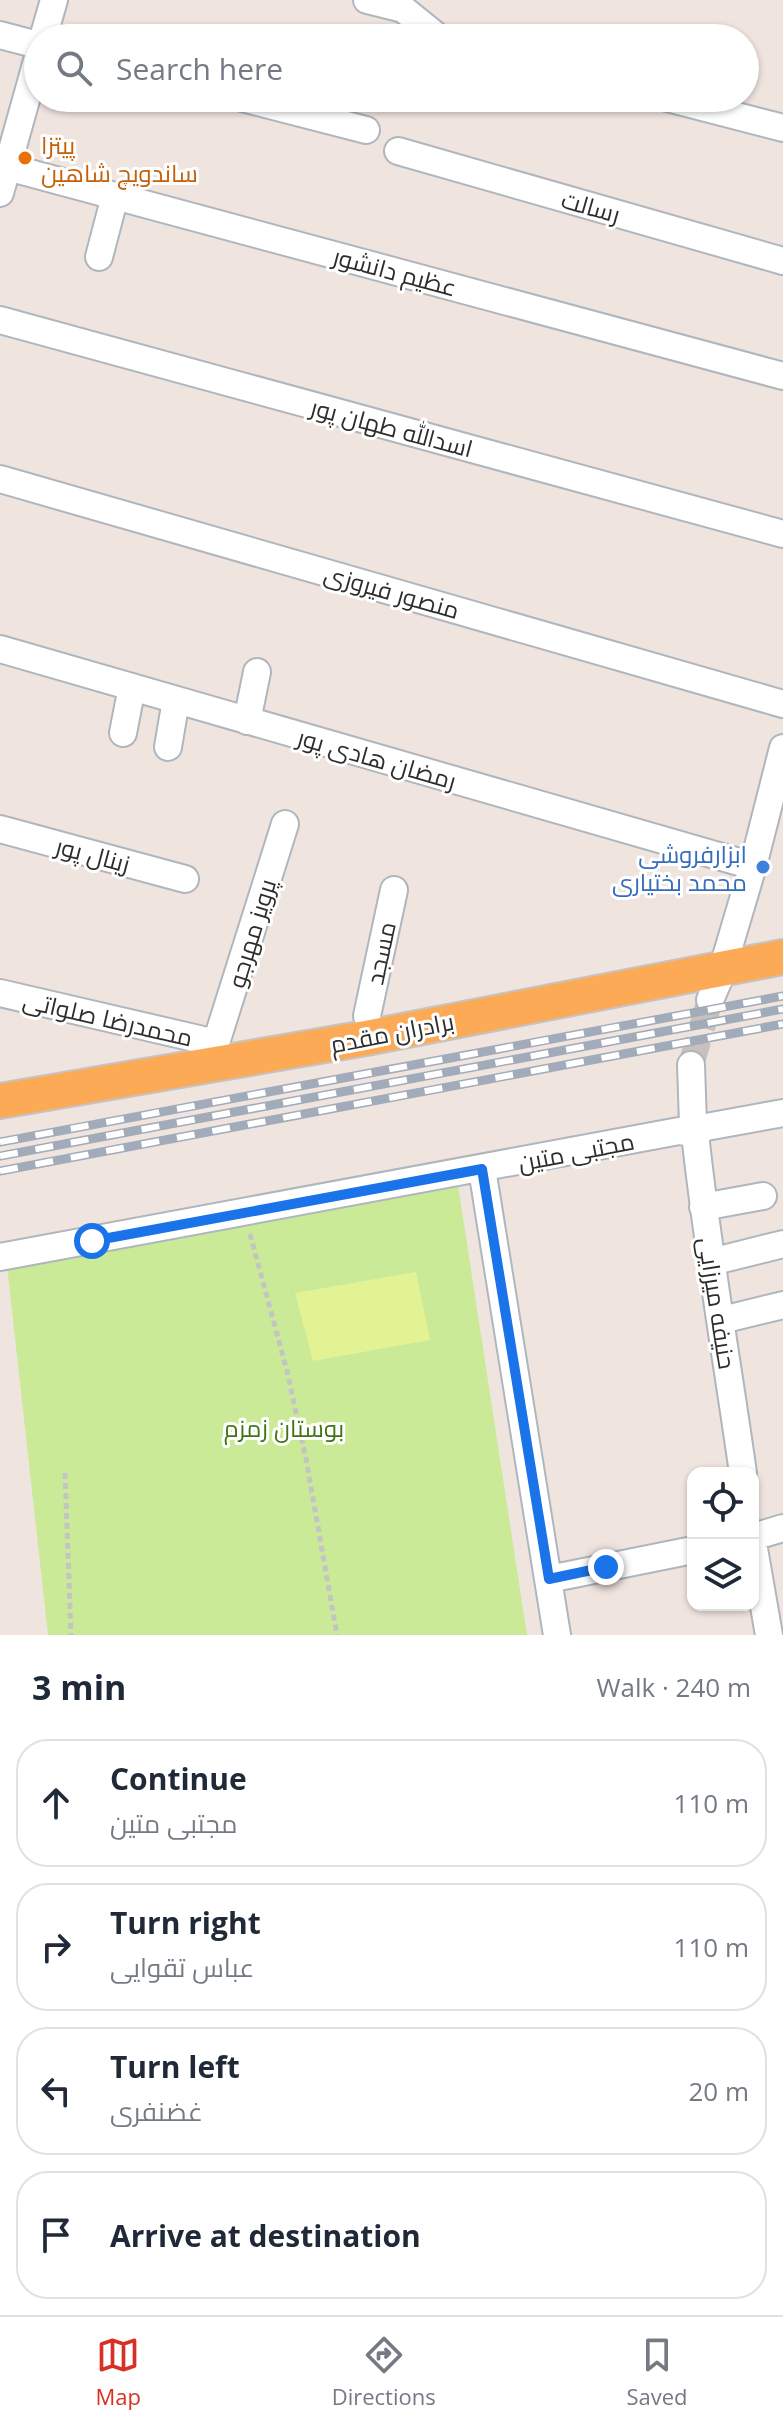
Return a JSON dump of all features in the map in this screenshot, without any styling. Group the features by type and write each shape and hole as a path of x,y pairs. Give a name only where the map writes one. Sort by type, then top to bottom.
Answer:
{"main road":[{"name":"برادران مقدم","path":"0,1101 366,1038 726,958 783,938"},
{"name":"برادران مقدم","path":"0,1081 367,1016 726,958 783,957"}],"street":[{"path":"47,24 54,0"},
{"path":"367,0 403,9 422,24"},
{"path":"0,35 24,41"},
{"path":"0,193 4,166 24,102"},
{"path":"296,112 366,130"},
{"path":"721,112 783,128"},
{"name":"رسالت","path":"398,151 783,261"},
{"name":"عظیم دانشور","path":"4,166 783,376"},
{"path":"99,257 115,196"},
{"name":"اسدالله طهان پور","path":"0,320 783,534"},
{"name":"منصور فیروزی","path":"0,479 783,704"},
{"name":"رمضان هادی پور","path":"0,649 753,866"},
{"path":"247,721 257,672"},
{"path":"123,733 132,687"},
{"path":"168,747 176,700"},
{"path":"710,1000 726,958 783,752"},
{"name":"پرویز مهرجو","path":"216,1043 285,824"},
{"name":"زینال پور","path":"0,829 185,879"},
{"name":"مسجد","path":"367,1016 394,890"},
{"name":"محمدرضا صلواتی","path":"0,993 216,1043"},
{"name":"حنیفه میرزایی","path":"691,1065 693,1129 742,1467"},
{"name":"مجتبی متین","path":"0,1257 783,1113"},
{"path":"482,1169 557,1635"},
{"path":"703,1207 763,1196"},
{"path":"711,1262 783,1244"},
{"path":"722,1320 783,1305"},
{"path":"759,1535 783,1528"},
{"path":"549,1579 687,1551"},
{"path":"759,1578 769,1635"}],"path":[{"path":"245,1213 287,1371 337,1635"},
{"path":"65,1473 71,1635"}],"green space":[{"name":"بوستان زمزم","path":"458,1185 527,1635 48,1635 7,1266"},
{"path":"416,1272 430,1340 313,1361 295,1293"}],"tunnel":[{"path":"691,1065 710,1000"}],"railway":[{"path":"0,1142 783,996"},
{"path":"0,1156 783,1009"},
{"path":"0,1171 783,1024"}],"place":[{"name":"پیتزا ساندویچ شاهین","path":"25,158"},
{"name":"ابزارفروشی محمد بختیاری","path":"763,867"}],"route":[{"path":"92,1241 482,1169 549,1579 606,1567"}]}
